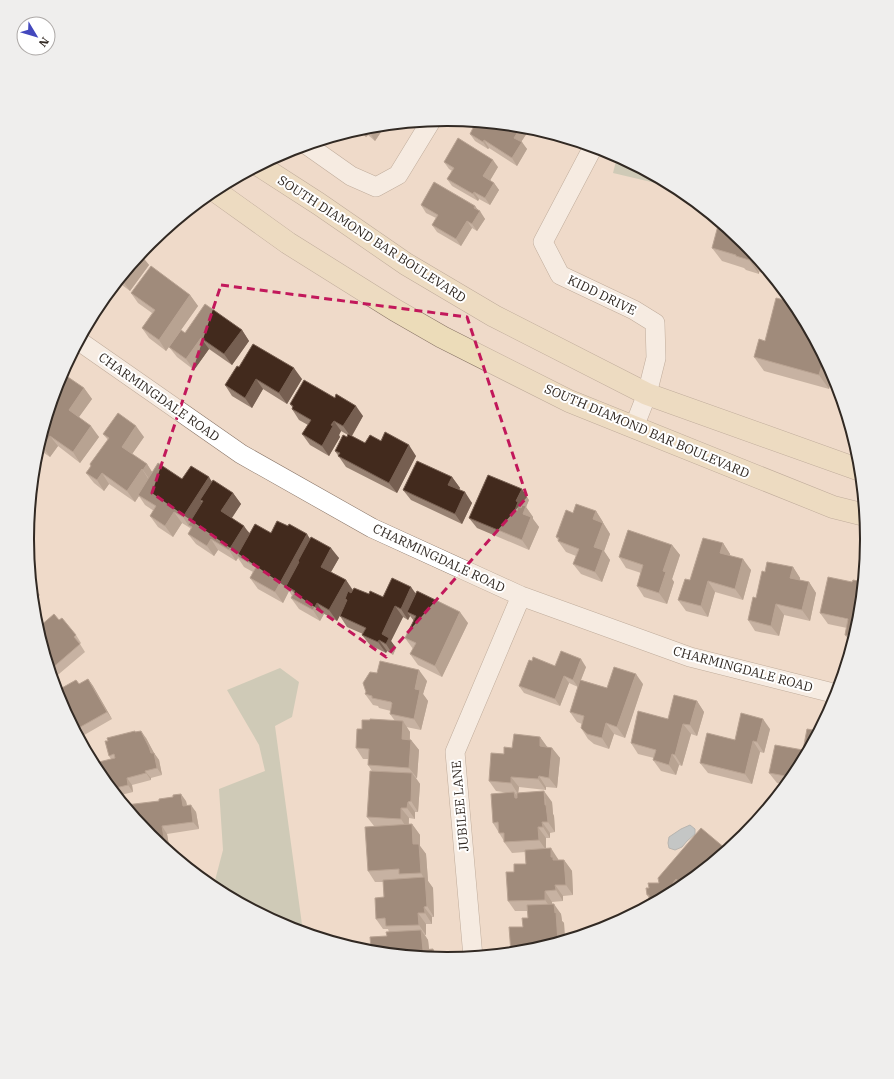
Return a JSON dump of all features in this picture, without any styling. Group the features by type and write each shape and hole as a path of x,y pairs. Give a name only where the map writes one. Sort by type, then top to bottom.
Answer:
{"main road":[{"name":"SOUTH DIAMOND BAR BOULEVARD","path":"264,169 325,208 406,264 494,316 647,394 853,468"},
{"name":"SOUTH DIAMOND BAR BOULEVARD","path":"220,195 288,243 395,310 442,337 569,401 833,507 859,514"}],"street":[{"path":"312,149 351,176 376,187 398,175 428,127"},
{"name":"KIDD DRIVE","path":"590,152 542,242 560,275 634,310 655,323 656,358 647,394 634,427"},
{"name":"CHARMINGDALE ROAD","path":"83,345 241,454 372,528 521,596 690,657 831,692"},
{"name":"JUBILEE LANE","path":"474,952 455,752 521,596"}],"highlighted area":[{"path":"221,285 467,317 527,497 386,657 152,493"}],"green space":[{"path":"616,163 656,183 613,173"},
{"path":"280,668 299,682 292,717 275,726 302,926 264,910 215,881 223,850 219,789 265,771 259,745 227,690"}],"water":[{"path":"690,825 695,829 695,834 682,847 675,850 669,848 669,837"}],"building":[{"path":"474,127 518,132 514,138 522,142 512,158 484,140 483,142 470,134"},
{"path":"458,138 493,160 483,176 494,183 485,198 474,192 473,194 447,179 454,168 444,162"},
{"path":"434,182 475,206 474,208 480,211 472,224 467,221 456,239 432,225 438,215 421,205"},
{"path":"717,228 750,258 749,260 712,248"},
{"path":"151,266 190,295 159,340 142,328 155,310 131,293"},
{"path":"776,298 783,300 805,333 822,366 819,375 754,357 759,339 765,341"},
{"path":"205,304 242,330 224,354 201,338 186,359 169,347 181,330 185,333"},
{"path":"253,344 294,368 279,393 256,379 245,398 225,385 237,366 239,367"},
{"path":"67,377 84,388 69,410 91,426 73,452 50,436 46,443 56,407"},
{"path":"304,380 335,398 336,394 356,406 343,426 334,421 331,425 333,426 322,446 302,434 311,420 292,409 293,406 290,404"},
{"path":"118,413 136,426 122,447 147,464 127,491 102,473 97,480 86,473 91,466 90,464 109,438 103,434"},
{"path":"385,432 409,445 389,483 338,456 340,453 335,451 343,435 347,437 348,434 365,443 370,435 381,441"},
{"path":"417,461 452,477 448,485 465,492 455,514 403,490"},
{"path":"158,463 182,479 191,466 209,477 183,517 174,512 165,526 150,516 156,506 138,495"},
{"path":"488,475 522,489 516,501 518,502 515,510 517,511 518,506 521,508 522,505 526,506 523,514 531,517 522,540 469,518"},
{"path":"213,480 233,493 221,511 244,526 229,550 211,539 207,546 188,534 192,527 188,525 203,501 200,500"},
{"path":"576,504 596,511 593,519 603,523 594,547 603,550 595,572 573,564 579,549 558,541 559,538 556,537 566,510 573,513"},
{"path":"277,521 288,526 289,524 307,534 275,592 250,578 256,567 237,556 255,524 271,533"},
{"path":"628,530 672,545 663,571 666,572 659,593 637,586 643,565 619,557"},
{"path":"311,537 331,548 321,567 346,580 329,610 317,603 313,610 291,598 295,591 286,586"},
{"path":"703,538 723,543 720,553 743,559 735,589 708,581 701,606 678,600 685,579 690,580"},
{"path":"767,562 793,567 790,578 809,582 802,610 776,604 771,626 748,620 753,597 756,598 762,571 765,572"},
{"path":"828,577 852,582 853,580 857,581 848,636 845,635 848,619 820,613"},
{"path":"392,578 411,587 401,609 395,606 382,634 389,638 386,644 379,640 378,642 362,635 366,628 340,616 347,600 345,599 348,591 351,593 354,588 369,594 370,591 383,597"},
{"path":"417,591 460,612 435,666 410,654 416,643 405,638 416,616 407,612"},
{"path":"54,614 59,620 62,618 76,635 74,637 80,644 54,666 48,646 43,624"},
{"path":"561,651 581,659 573,680 564,676 555,699 519,686 529,660 532,661 533,657 555,666"},
{"path":"380,661 419,670 415,689 420,690 414,719 390,714 391,702 372,698 372,696 365,694 366,692 363,683 370,672 377,673"},
{"path":"614,667 636,674 617,727 606,723 602,738 587,734 581,728 584,716 570,712 580,680 607,688"},
{"path":"88,679 107,712 80,727 62,688 76,680 79,684"},
{"path":"674,695 697,701 690,725 683,724 675,755 672,754 669,765 653,760 656,750 631,743 638,711 668,719"},
{"path":"741,713 763,719 757,742 753,741 745,774 700,763 707,733 735,740"},
{"path":"362,720 403,721 402,739 411,740 409,768 368,765 369,749 356,748 357,729 362,729"},
{"path":"807,729 813,730 805,746 803,749"},
{"path":"135,731 141,731 151,753 154,753 157,768 145,771 146,773 127,778 128,785 117,788 99,762 115,758 114,754 109,756 105,741 108,741 107,738"},
{"path":"514,734 540,737 540,746 552,748 549,778 539,776 538,779 511,777 511,783 489,781 491,753 504,754 504,747 512,748"},
{"path":"775,745 802,750 785,776 769,773"},
{"path":"370,771 412,773 411,801 408,802 407,808 401,808 401,819 367,817"},
{"path":"544,791 548,822 542,822 543,827 538,827 539,840 504,842 504,833 499,833 498,822 493,823 491,794 514,792 515,798 517,798 517,793"},
{"path":"181,794 183,806 191,805 193,822 162,826 164,840 130,805 159,801 159,799 173,797 173,795"},
{"path":"412,824 413,844 419,844 421,873 399,874 399,869 368,871 365,827"},
{"path":"701,828 723,846 678,881 676,879 673,885 649,899 646,888 649,888 648,883 659,883 658,878"},
{"path":"551,848 551,857 553,857 553,860 564,860 566,885 555,885 556,890 545,891 545,900 508,901 506,872 514,872 514,864 526,864 525,850"},
{"path":"425,877 427,906 424,907 425,913 418,913 419,925 386,926 385,918 376,919 375,898 384,897 383,880"},
{"path":"554,904 558,937 528,945 511,948 509,927 523,927 522,918 528,918 527,905"},
{"path":"421,930 423,950 433,949 433,952 420,952 371,946 370,937 387,936 386,932"}]}
